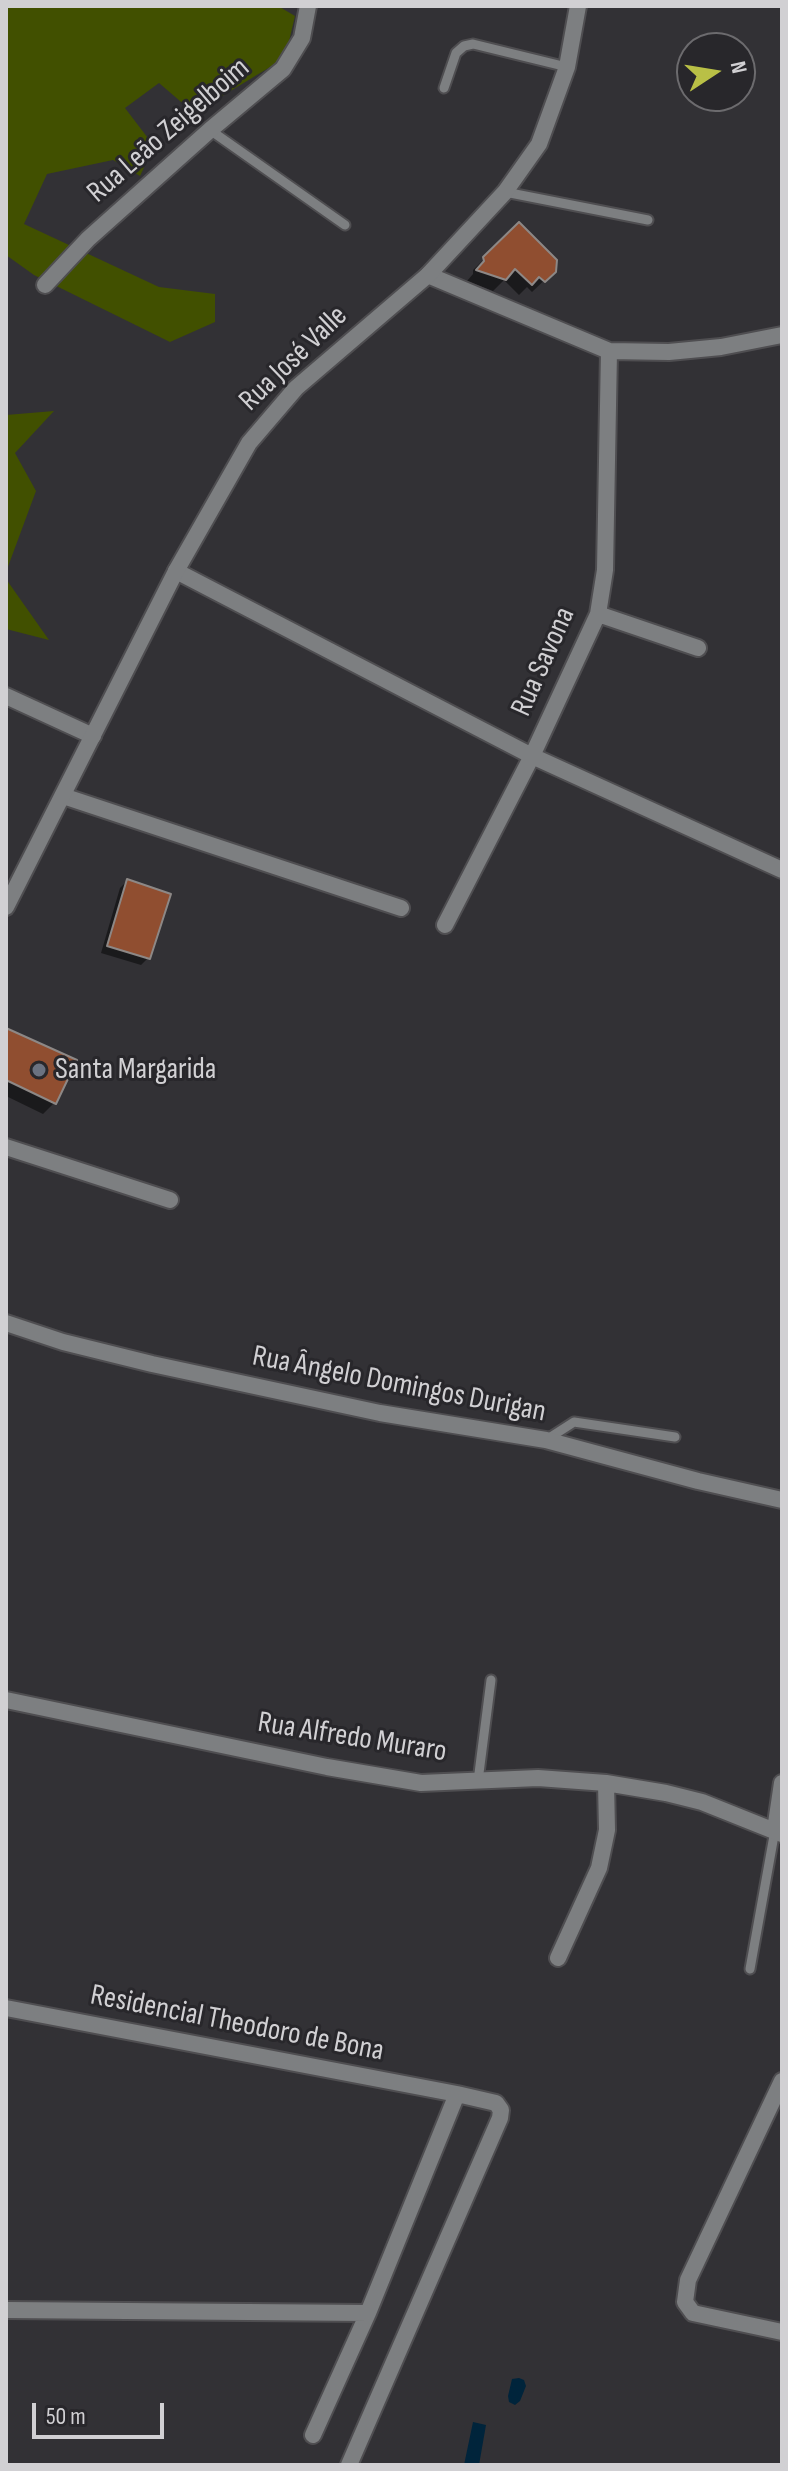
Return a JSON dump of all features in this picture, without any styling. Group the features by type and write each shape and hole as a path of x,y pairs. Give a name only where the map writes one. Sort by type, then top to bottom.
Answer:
{"street":[{"name":"Rua Leão Zeigelboim","path":"45,285 88,239 283,69 302,38 308,6"},
{"name":"Rua José Valle","path":"6,907 176,571 249,443 296,388 428,275 505,192 539,144 567,67 578,6"},
{"path":"428,275 609,351 669,352 782,335"},
{"name":"Rua Savona","path":"445,925 532,756 598,614 605,570 609,351"},
{"path":"176,571 532,756 782,870"},
{"path":"598,614 698,648"},
{"path":"6,696 93,736"},
{"path":"63,796 401,908"},
{"path":"6,1147 170,1200"},
{"name":"Rua Ângelo Domingos Durigan","path":"6,1323 103,1353 167,1368 380,1413 546,1440 782,1500"},
{"name":"Rua Alfredo Muraro","path":"6,1700 327,1767 421,1783 538,1778 606,1783 702,1802 778,1832"},
{"path":"558,1958 599,1868 607,1830 606,1783"},
{"path":"778,1832 782,1783"},
{"name":"Residencial Theodoro de Bona","path":"6,2008 496,2103 501,2110 500,2118 349,2465"},
{"path":"782,2081 688,2280 685,2302 693,2313 782,2332"},
{"path":"313,2435 368,2313 457,2094"},
{"path":"6,2310 368,2313"}],"lane":[{"path":"444,88 456,53 464,46 473,44 567,67"},
{"path":"210,130 345,225"},
{"path":"505,192 648,220"},
{"path":"546,1440 574,1422 675,1437"},
{"path":"478,1781 491,1680"},
{"path":"750,1969 778,1832"}],"green space":[{"path":"6,6 278,6 295,16 285,58 194,113 159,83 125,108 154,146 140,176 113,160 47,174 24,224 159,287 215,294 215,322 170,342 34,275 6,255"},
{"path":"54,411 15,453 36,491 6,572 6,415"},
{"path":"6,579 49,640 6,629"}],"water":[{"path":"512,2379 524,2380 526,2386 515,2405 509,2402 508,2396"},
{"path":"473,2422 486,2425 479,2465 464,2465"}],"building":[{"path":"519,222 557,260 556,272 545,282 539,277 532,285 515,269 506,280 476,270 484,261 483,257"},
{"path":"127,879 171,894 150,959 107,946"},
{"name":"Santa Margarida","path":"6,1028 77,1060 56,1104 6,1080"}],"place":[{"name":"Santa Margarida","path":"39,1070"}]}
